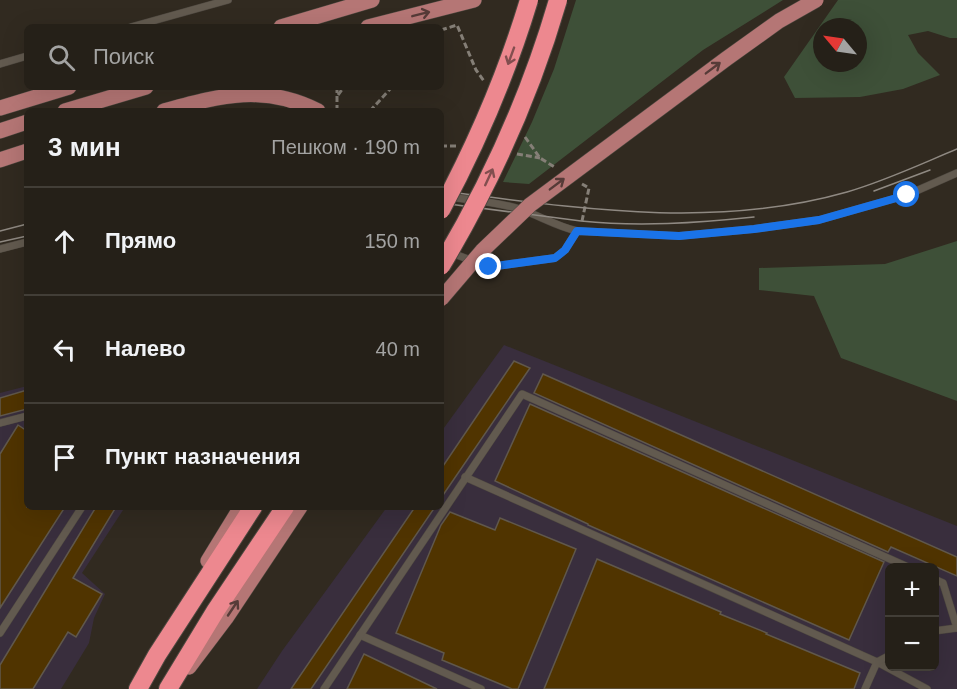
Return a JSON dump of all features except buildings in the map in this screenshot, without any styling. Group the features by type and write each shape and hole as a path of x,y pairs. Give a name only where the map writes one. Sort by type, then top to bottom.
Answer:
{"highway":[{"path":"444,204 487,118 504,76 529,0"},
{"path":"444,261 486,184 510,131 540,59 558,0"},
{"path":"138,689 157,655 252,510"},
{"path":"168,689 216,610 283,510"}],"main road":[{"path":"291,24 372,0"},
{"path":"380,24 474,0"},
{"path":"444,294 482,250 530,205 726,58 779,21 816,0"},
{"path":"0,108 59,90"},
{"path":"74,108 136,90"},
{"path":"175,108 214,97 241,94 271,95 311,108"},
{"path":"0,130 24,123"},
{"path":"0,160 24,152"},
{"path":"157,655 205,566 239,510"},
{"path":"173,689 226,618 298,510"}],"lane":[{"path":"142,24 228,0"},
{"path":"0,64 24,58"},
{"path":"444,196 516,208 559,227 577,231 679,236 819,220 907,195 957,173"},
{"path":"444,250 489,267 515,264 555,258 565,250 577,231"},
{"path":"0,249 24,243"},
{"path":"444,509 522,394 900,563"},
{"path":"0,423 24,417"},
{"path":"465,477 877,662 927,689"},
{"path":"0,633 80,510"},
{"path":"324,689 443,510"},
{"path":"939,581 943,583 957,628 939,630"},
{"path":"360,635 481,689"},
{"path":"865,689 877,662 885,658"}],"path":[{"path":"444,30 457,25"},
{"path":"337,90 337,108"},
{"path":"337,96 342,90"},
{"path":"373,108 389,90"}],"shaded area":[{"path":"504,345 957,526 957,689 257,689 385,510 444,510 444,428"},
{"path":"24,387 24,510 123,510 82,573 105,594 94,618 89,643 61,689 0,689 0,393"}],"green space":[{"path":"576,0 783,0 703,50 529,184 503,182 554,69"},
{"path":"838,0 957,0 957,38 928,31 908,35 918,53 940,75 903,89 860,97 795,98 784,77 813,36 813,72 867,72 867,18 825,18"},
{"path":"957,241 957,401 841,358 814,296 759,290 759,268 885,264"}],"tram line":[{"path":"444,191 593,209 695,213 746,210 797,204 861,188 957,149"},
{"path":"874,191 930,170"},
{"path":"444,203 581,221 624,224 668,224 754,217"},
{"path":"0,231 24,225"},
{"path":"0,242 24,237"}],"route":[{"path":"489,267 555,258 565,250 577,231 679,236 754,229 819,220 907,195"}]}
